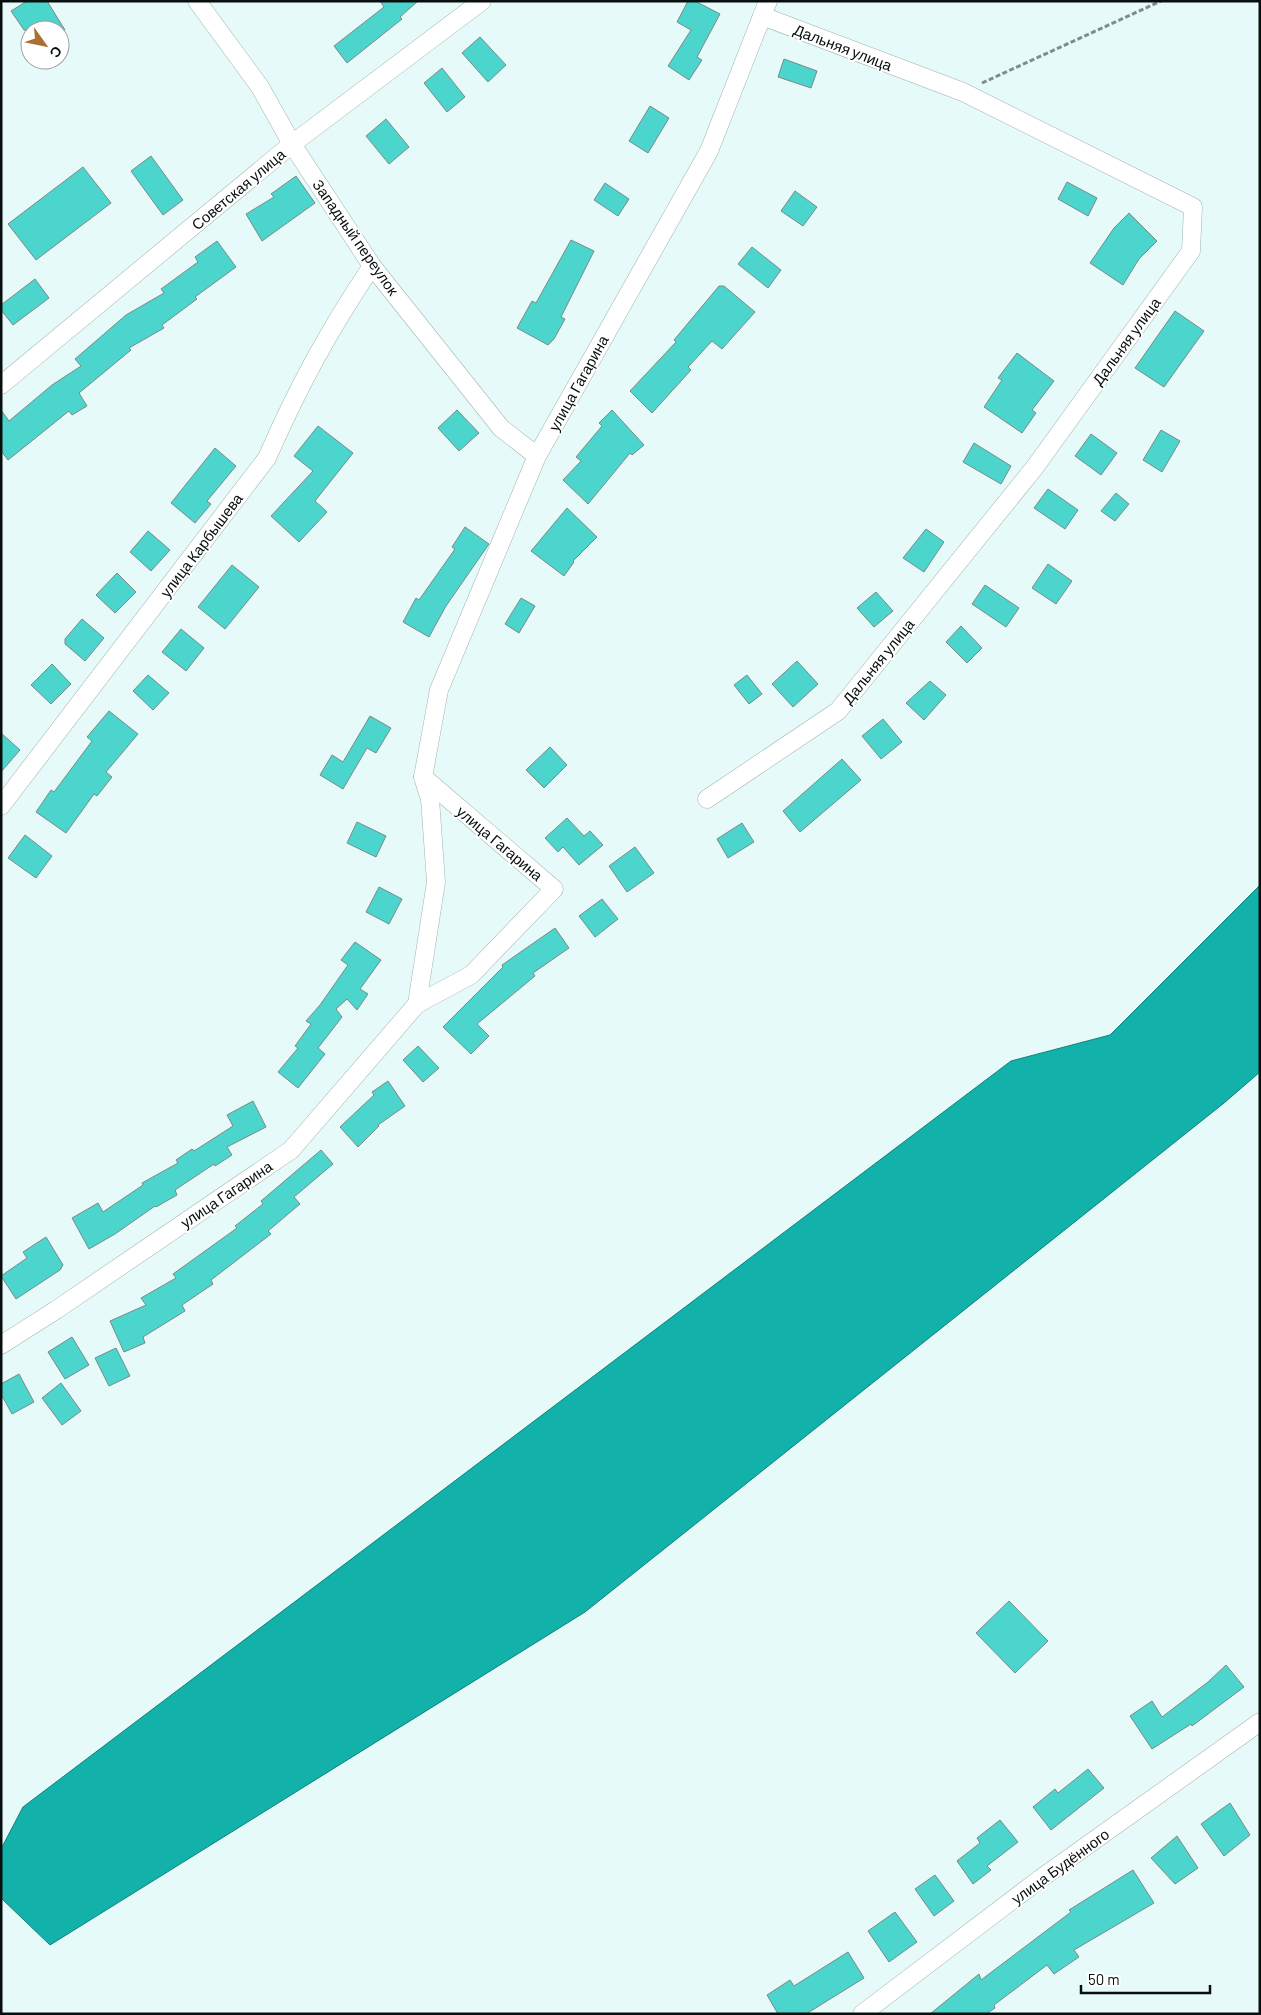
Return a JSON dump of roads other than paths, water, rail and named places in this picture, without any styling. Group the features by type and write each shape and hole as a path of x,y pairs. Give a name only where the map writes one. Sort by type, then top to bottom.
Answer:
{"street":[{"name":"Западный переулок","path":"197,1 260,87 292,144 372,266 501,428 537,456"},
{"name":"Советская улица","path":"1,386 292,144 482,1"},
{"name":"Дальняя улица","path":"707,798 838,711 1035,468 1190,251 1193,207 962,92 765,9"},
{"name":"улица Гагарина","path":"417,1004 436,882 430,799 423,778 439,690 537,456 709,151 765,9"},
{"name":"улица Карбышева","path":"1,806 267,458 294,396 329,330 372,266"},
{"name":"улица Гагарина","path":"1,1345 56,1310 291,1150 417,1004 470,975 554,888 423,778"},
{"name":"улица Будённого","path":"862,2014 1040,1879 1260,1722"}],"water":[{"path":"1260,885 1260,1072 1224,1103 585,1612 50,1945 1,1898 1,1849 23,1807 1011,1061 1110,1035"}]}
